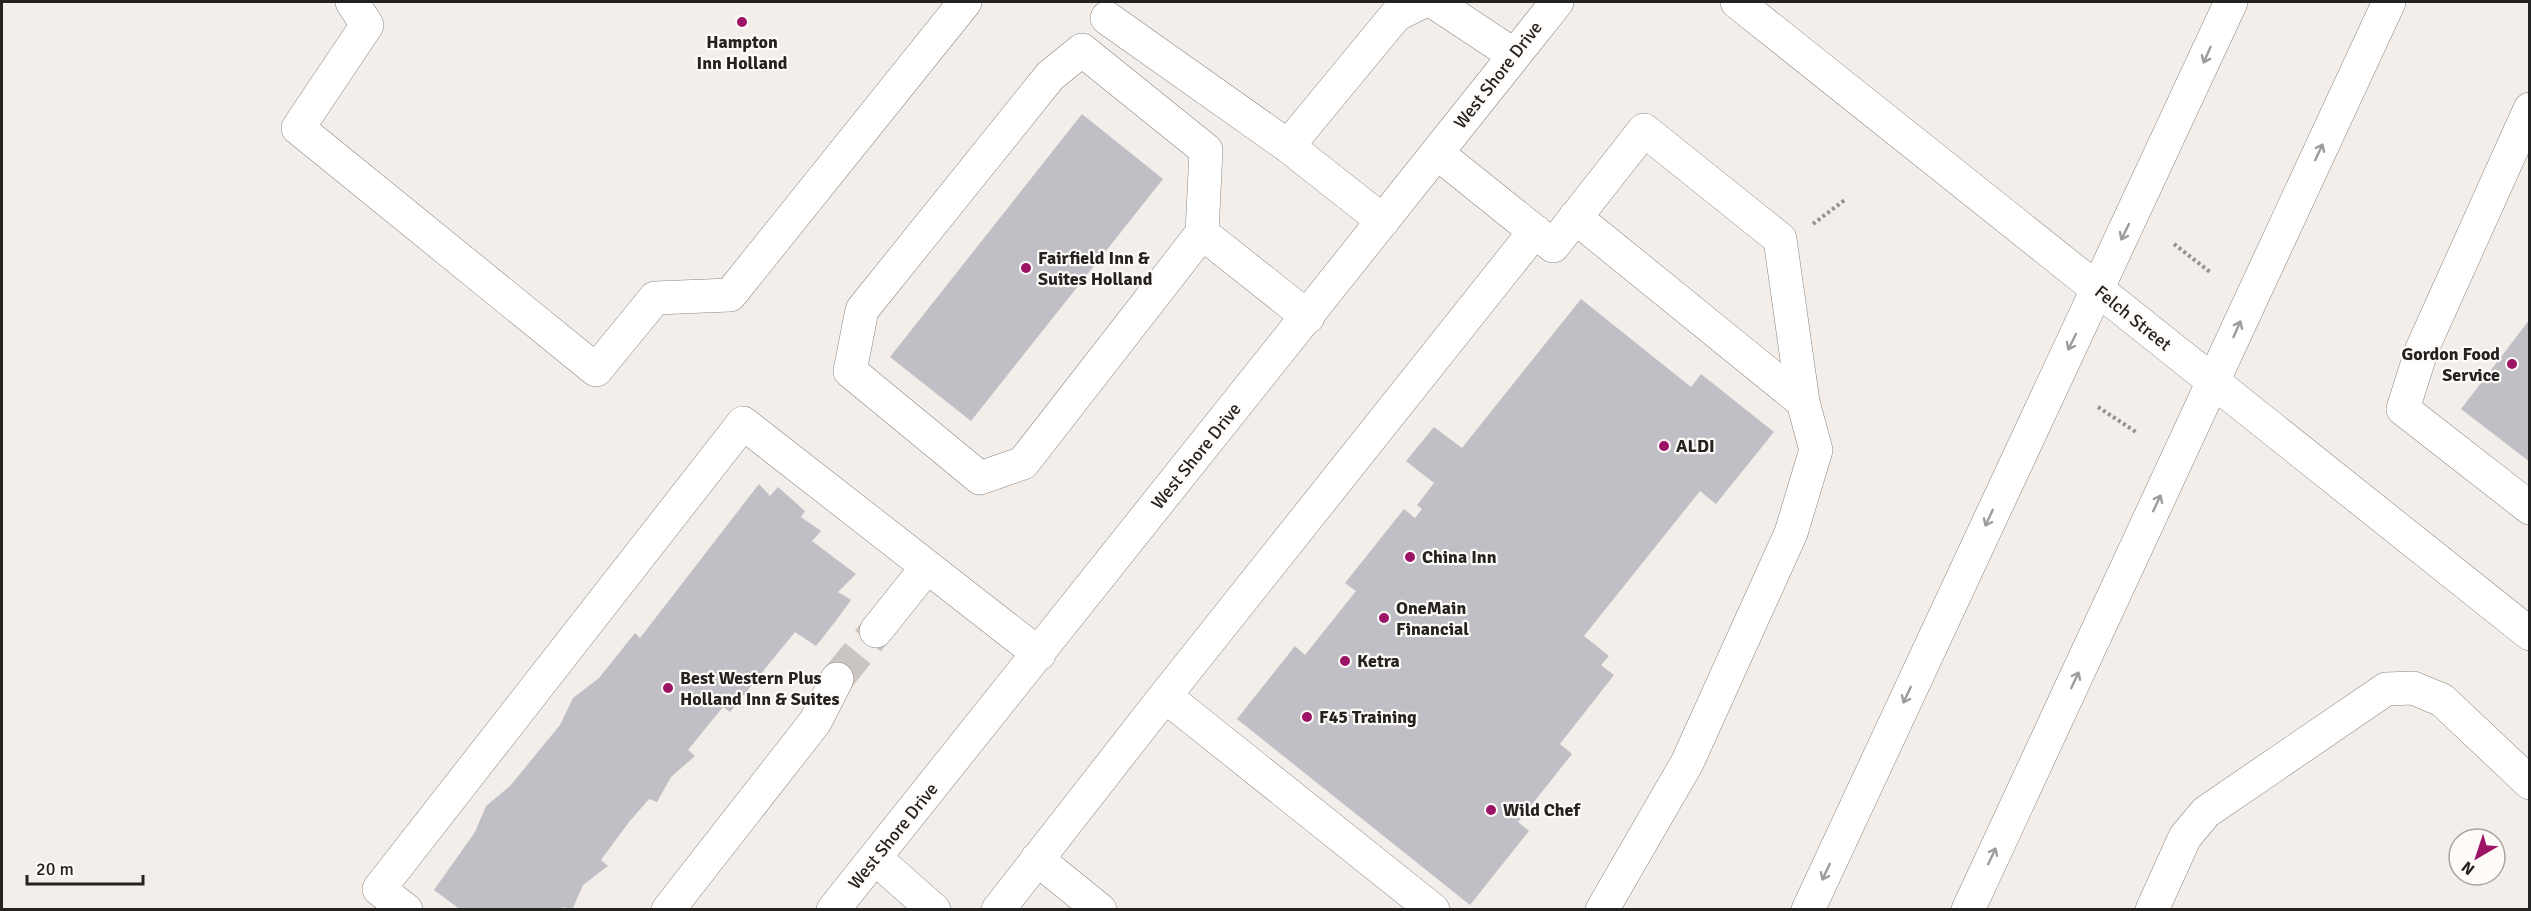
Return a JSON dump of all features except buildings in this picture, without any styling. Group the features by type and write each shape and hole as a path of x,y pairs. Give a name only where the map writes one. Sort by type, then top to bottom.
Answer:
{"main road":[{"path":"352,2 367,25 298,128 596,370 655,298 730,295 965,2"},
{"path":"1288,146 1396,15 1422,2"},
{"path":"1434,2 1514,55"},
{"name":"West Shore Drive","path":"833,909 1039,654 1557,2"},
{"name":"Felch Street","path":"1737,2 2529,634"},
{"path":"1808,909 2231,2"},
{"path":"1968,909 2389,2"},
{"path":"1107,18 1288,146 1383,221"},
{"path":"1082,50 1206,150 1202,232 1023,463 980,478 850,371 862,310 1050,76 1082,50"},
{"path":"2529,109 2422,349 2403,409 2529,508"},
{"path":"1437,153 1552,246 1644,130 1780,239 1803,402 1816,450 1791,533 1687,763 1602,909"},
{"path":"1575,217 1803,402"},
{"path":"998,909 1535,231"},
{"path":"1202,232 1308,317"},
{"path":"406,909 379,889 743,423 1039,654"},
{"path":"876,631 927,567"},
{"path":"668,909 815,722 837,679"},
{"path":"2152,909 2185,837 2206,812 2386,689 2413,688 2442,700 2529,783"},
{"path":"1165,696 1432,909"},
{"path":"875,858 934,909"},
{"path":"1037,859 1100,909"}],"path":[{"path":"1809,226 1846,199"},
{"path":"2174,244 2210,272"},
{"path":"2098,407 2136,432"}],"tunnel":[{"path":"837,679 876,631"}],"place":[{"name":"Hampton Inn Holland","path":"742,22"},
{"name":"Fairfield Inn & Suites Holland","path":"1026,268"},
{"name":"Gordon Food Service","path":"2512,364"},
{"name":"ALDI","path":"1664,446"},
{"name":"China Inn","path":"1410,557"},
{"name":"OneMain Financial","path":"1384,618"},
{"name":"Ketra","path":"1345,661"},
{"name":"Best Western Plus Holland Inn & Suites","path":"668,688"},
{"name":"F45 Training","path":"1307,717"},
{"name":"Wild Chef","path":"1491,810"}]}
